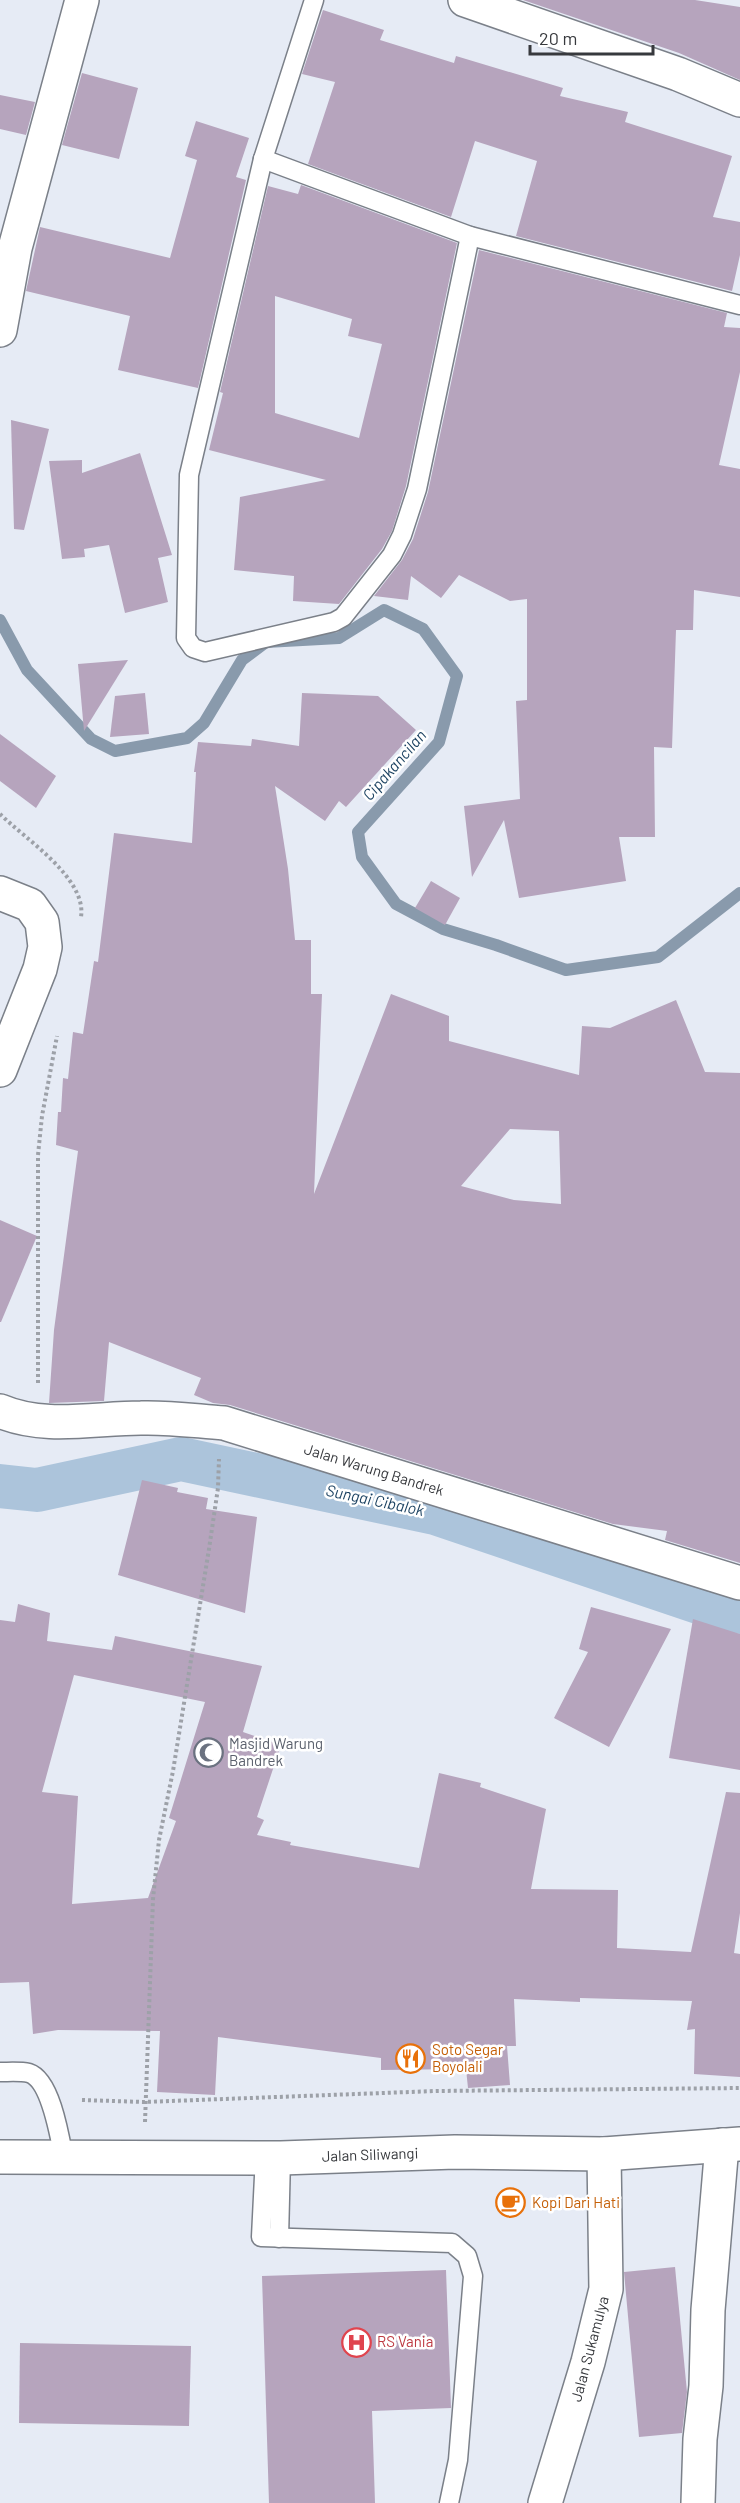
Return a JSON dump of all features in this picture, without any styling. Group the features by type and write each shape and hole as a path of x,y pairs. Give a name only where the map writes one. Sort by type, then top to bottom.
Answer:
{"street":[{"path":"0,330 15,248 81,0"},
{"path":"465,0 678,74 740,100"},
{"path":"0,892 30,904 42,922 45,947 40,969 0,1070"},
{"name":"Jalan Warung Bandrek","path":"0,1411 36,1420 143,1418 224,1423 740,1584"},
{"path":"698,2503 700,2439 706,2386 708,2310 731,2144"},
{"name":"Jalan Siliwangi","path":"0,2157 64,2159 273,2157 455,2152 604,2154 731,2144"},
{"name":"Jalan Sukamulya","path":"545,2503 588,2362 606,2289 604,2154"}],"lane":[{"path":"314,0 263,159 189,475 186,638 193,648 198,651 224,649 293,630 334,622 343,617 392,555 402,535 417,489 470,236"},
{"path":"263,159 470,236 740,305"},
{"path":"0,2072 28,2073 40,2080 49,2099 64,2159"},
{"path":"273,2157 279,2238 452,2243 466,2256 473,2276 458,2460 449,2503"}],"path":[{"path":"0,814 68,875 76,888 82,912 80,921"},
{"path":"36,1420 39,1372 38,1155 42,1116 59,1024"},
{"path":"146,2158 144,2102 153,1899 159,1840 173,1771 218,1488 220,1456"},
{"path":"144,2102 436,2091 740,2088"}],"building":[{"path":"523,0 695,0 740,7 740,80 679,53"},
{"path":"323,10 384,30 380,40 454,63 456,56 563,88 560,96 628,112 625,122 732,156 713,217 740,222 740,255 732,291 516,236 537,161 475,141 451,217 308,164 335,82 302,74"},
{"path":"82,73 138,88 119,159 62,145"},
{"path":"0,95 35,102 26,135 0,129"},
{"path":"196,121 249,138 236,177 246,180 198,388 118,370 130,316 26,291 40,227 170,258 197,160 185,156"},
{"path":"301,185 457,243 406,486 392,531 382,549 339,604 293,601 294,576 234,570 240,497 326,480 209,450 223,393 220,392 268,186 298,194","holes":["275,296 352,319 348,336 382,344 359,438 275,413"]},
{"path":"479,250 727,313 724,327 740,328 740,372 719,465 740,469 740,597 694,590 693,630 676,630 672,748 654,747 655,837 619,837 626,881 519,898 504,820 472,877 464,806 520,799 516,701 527,700 527,599 510,601 459,575 441,598 411,576 408,600 374,596 402,560 413,539 428,492"},
{"path":"11,420 49,429 24,530 14,529"},
{"path":"140,453 172,555 158,558 168,602 125,613 109,545 84,549 85,557 62,559 49,461 82,460 82,473"},
{"path":"128,660 84,731 78,664"},
{"path":"145,693 149,734 110,737 115,696"},
{"path":"302,693 378,696 416,730 346,807 339,801 325,821 275,786 288,869 295,940 311,940 311,994 322,994 314,1194 391,994 449,1016 449,1041 579,1075 582,1026 610,1028 676,1000 705,1072 740,1073 740,1563 665,1540 667,1531 613,1524 230,1405 213,1403 194,1395 201,1378 109,1342 104,1401 49,1403 54,1330 78,1151 56,1145 58,1112 61,1112 63,1078 68,1079 73,1032 83,1034 94,961 98,962 114,833 192,843 196,772 194,772 198,742 251,746 252,739 299,746","holes":["510,1129 559,1131 561,1204 514,1200 461,1186"]},
{"path":"0,734 56,776 36,808 0,781"},
{"path":"431,881 460,898 445,925 415,908"},
{"path":"0,1220 37,1236 1,1322 0,1322"},
{"path":"142,1480 178,1488 177,1492 208,1498 206,1509 257,1517 245,1613 118,1575"},
{"path":"18,1604 50,1613 47,1641 112,1650 115,1636 262,1666 243,1732 281,1745 257,1817 264,1820 257,1835 291,1842 290,1845 419,1868 439,1773 481,1783 480,1787 546,1809 531,1889 618,1890 617,1948 691,1952 726,1792 740,1793 740,1913 734,1953 740,1954 740,2077 694,2074 695,2029 687,2030 692,2001 580,1998 580,2002 514,1999 516,2046 507,2046 510,2085 468,2088 466,2069 381,2070 381,2058 218,2037 215,2095 157,2092 160,2031 58,2030 33,2034 29,1982 0,1983 0,1620 15,1622","holes":["74,1675 205,1702 169,1818 176,1821 148,1898 72,1904 78,1796 42,1792"]},
{"path":"591,1607 671,1629 609,1747 554,1718 588,1652 579,1649"},
{"path":"693,1619 740,1634 740,1770 669,1758"},
{"path":"675,2267 687,2392 682,2433 639,2437 624,2272"},
{"name":"RS Vania","path":"446,2270 451,2408 372,2411 375,2503 269,2503 262,2276"},
{"path":"20,2343 191,2346 189,2426 19,2423"}],"waterway":[{"name":"Cipakancilan","path":"0,620 27,670 91,739 115,751 187,738 204,723 242,660 266,642 339,638 384,610 423,629 457,676 439,742 358,832 362,857 396,904 443,929 566,970 658,957 740,893"},
{"name":"Sungai Cibalok","path":"0,1486 37,1490 181,1459 435,1513 710,1606 740,1612"}],"place":[{"name":"Masjid Warung Bandrek","path":"208,1753"},
{"name":"Soto Segar Boyolali","path":"411,2059"},
{"name":"Kopi Dari Hati","path":"511,2203"},
{"name":"RS Vania","path":"356,2342"}]}
